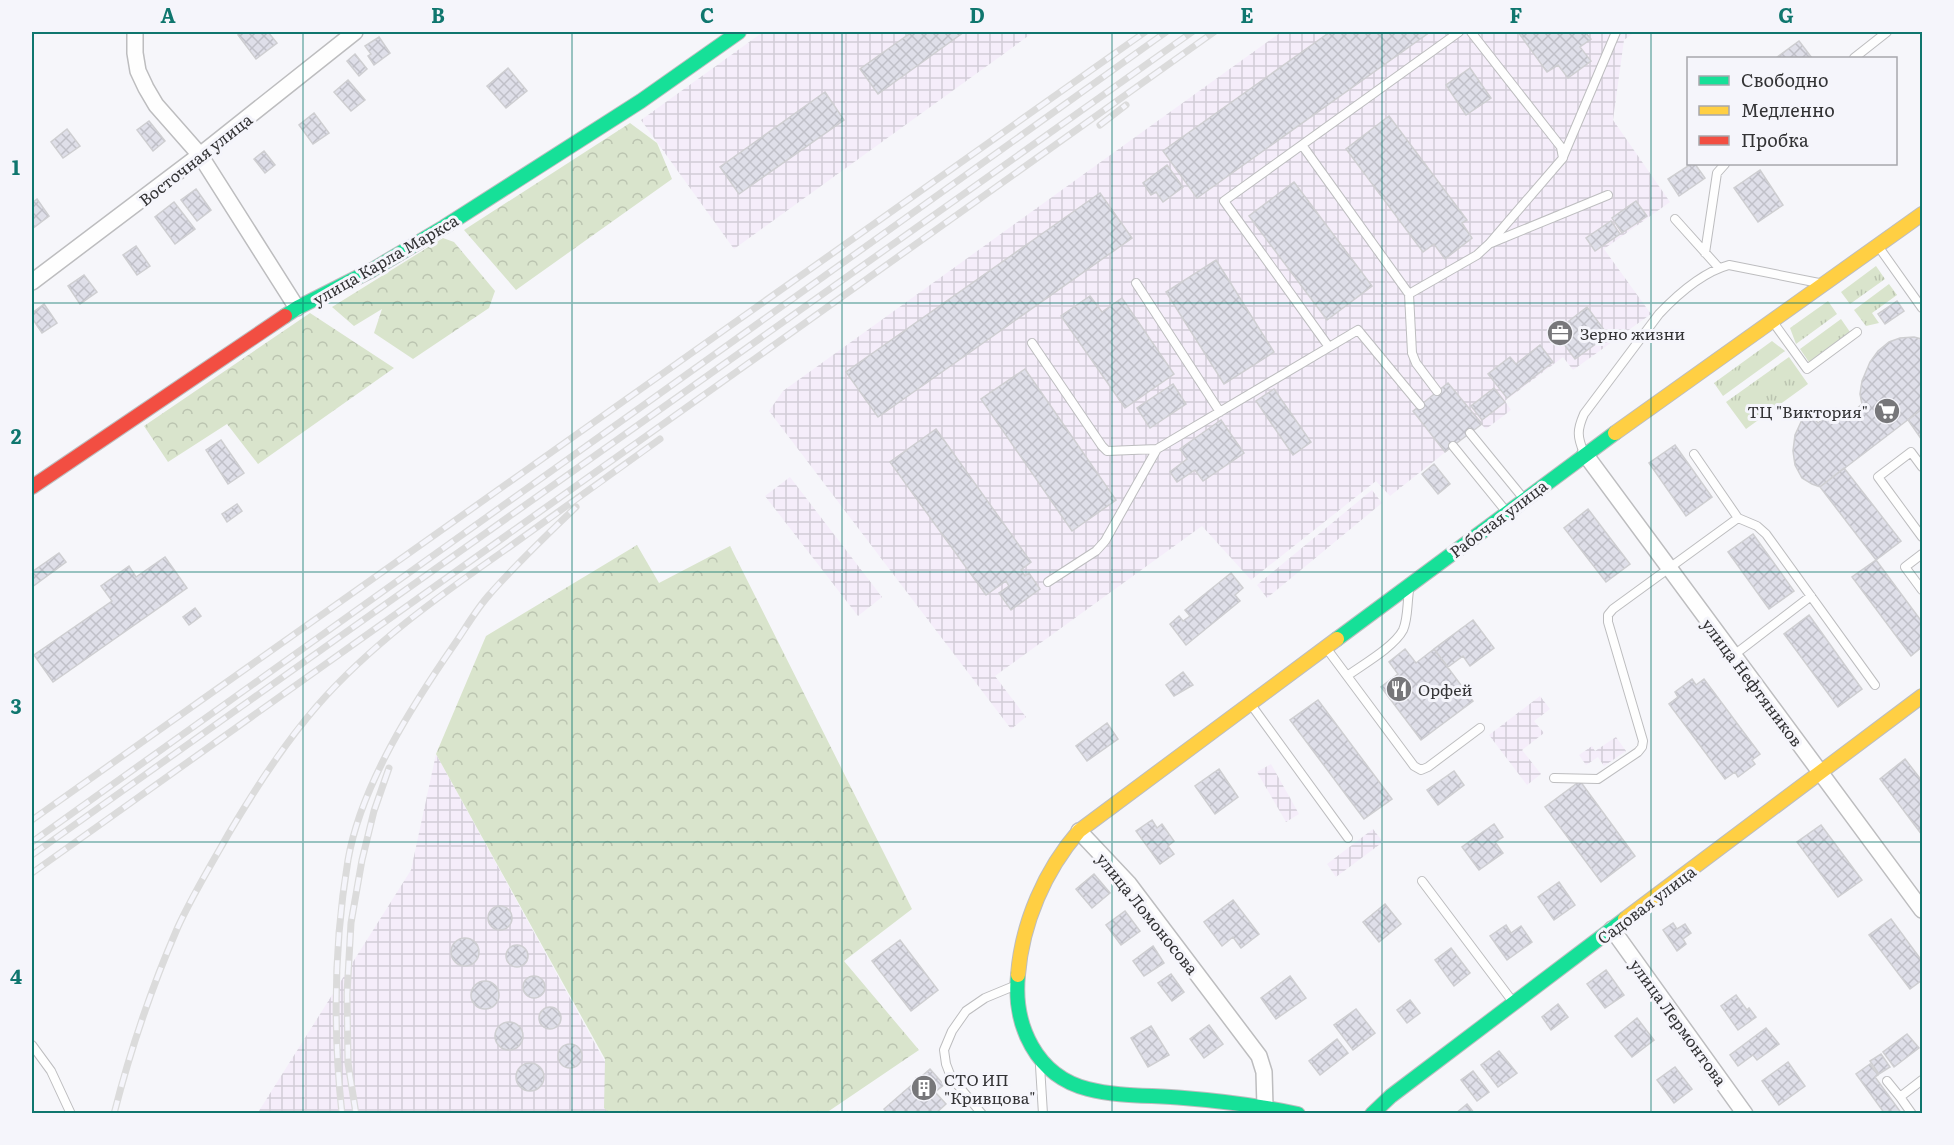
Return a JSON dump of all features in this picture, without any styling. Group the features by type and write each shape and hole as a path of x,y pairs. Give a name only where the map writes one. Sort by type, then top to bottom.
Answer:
{"street":[{"path":"135,32 138,71 146,88 156,105 200,155 297,308"},
{"name":"Восточная улица","path":"32,282 200,155 355,32"},
{"name":"улица Карла Маркса","path":"32,487 297,308 372,270 444,227 641,101 739,32"},
{"name":"Рабочая улица","path":"1080,831 1585,454 1923,214"},
{"name":"улица Нефтяников","path":"1585,454 1923,910"},
{"name":"Садовая улица","path":"1372,1113 1513,1003 1923,696"},
{"path":"1080,831 1062,850 1039,895 1020,957 1016,985 1017,1010 1031,1049 1049,1069 1070,1083 1096,1092 1249,1103 1298,1113"},
{"name":"улица Ломоносова","path":"1080,831 1129,884 1259,1056 1264,1072 1264,1107"},
{"name":"улица Лермонтова","path":"1612,929 1745,1113"}],"lane":[{"path":"1329,347 1224,201 1459,32"},
{"path":"1471,32 1561,147 1563,158"},
{"path":"1409,294 1477,255 1563,158 1616,32"},
{"path":"1855,57 1887,32"},
{"path":"1302,145 1409,294 1412,353 1416,363 1437,391"},
{"path":"1705,253 1717,173 1724,165"},
{"path":"1489,244 1608,195"},
{"path":"1675,219 1719,268"},
{"path":"1878,245 1923,308"},
{"path":"1585,454 1579,442 1578,429 1584,414 1659,314 1670,303 1719,268 1729,265 1824,284"},
{"path":"1136,283 1220,412"},
{"path":"1772,321 1807,369 1857,332"},
{"path":"1048,582 1096,550 1105,541 1157,450 1358,330 1420,405"},
{"path":"1032,343 1107,451 1157,450"},
{"path":"1470,433 1524,499"},
{"path":"1453,446 1507,512"},
{"path":"1923,467 1911,452 1878,477 1923,537"},
{"path":"1694,454 1738,518 1762,530 1875,685"},
{"path":"1554,778 1598,779 1642,747 1643,741 1608,622 1608,615 1738,518"},
{"path":"1923,554 1905,567 1923,590"},
{"path":"1347,676 1394,641 1402,631 1406,622 1409,584"},
{"path":"1734,655 1811,597"},
{"path":"1325,647 1414,766 1421,770 1480,728"},
{"path":"1249,703 1348,838"},
{"path":"1422,881 1513,1003"},
{"path":"982,1113 951,1077 944,1050 952,1031 966,1011 985,998 1016,985"},
{"path":"32,1045 51,1071 71,1113"},
{"path":"1040,1058 1043,1113"},
{"path":"1900,1097 1923,1080"},
{"path":"1887,1082 1912,1113"}],"shaded area":[{"path":"763,32 1030,32 1031,34 734,249 641,120"},
{"path":"1281,32 1635,32 1624,40 1613,120 1670,202 1604,249 1651,314 1573,370 1563,357 1505,401 1511,410 1486,429 1481,424 1390,496 1376,481 1251,580 1202,526 995,676 1026,717 1011,729 769,411 783,391"},
{"path":"790,477 882,597 858,616 765,496"},
{"path":"1372,490 1382,503 1267,598 1257,585"},
{"path":"1540,696 1550,709 1534,721 1544,733 1522,750 1541,774 1527,785 1489,735"},
{"path":"1616,737 1626,751 1604,766 1598,757 1586,765 1579,755 1592,746 1595,751"},
{"path":"436,754 633,1113 257,1114 411,870"},
{"path":"1271,764 1299,814 1286,822 1257,772"},
{"path":"1373,829 1383,842 1336,877 1327,864"}],"green space":[{"path":"630,123 657,143 672,179 516,290 464,230"},
{"path":"443,238 454,242 495,291 489,308 413,359 374,333 382,309 354,326 332,307"},
{"path":"1876,266 1885,279 1850,304 1841,292"},
{"path":"1889,284 1897,295 1872,313 1879,323 1866,326 1854,310"},
{"path":"1828,301 1837,314 1796,344 1790,328"},
{"path":"310,313 394,368 258,464 227,424 168,462 144,426"},
{"path":"1841,319 1850,332 1809,362 1800,349"},
{"path":"1772,341 1785,351 1723,396 1714,383"},
{"path":"1789,357 1808,384 1746,429 1726,402"},
{"path":"637,545 659,583 730,546 912,909 844,961 919,1050 826,1113 609,1113 604,1108 605,1059 436,754 486,636"}],"building":[{"path":"242,32 268,32 277,43 256,59 238,35"},
{"path":"912,32 964,32 878,94 860,69"},
{"path":"1330,32 1430,32 1197,198 1163,151"},
{"path":"1518,32 1585,32 1591,39 1580,47 1591,61 1568,78 1558,65 1547,72"},
{"path":"379,37 390,53 374,65 368,56 371,54 365,46"},
{"path":"1799,41 1811,57 1777,57"},
{"path":"355,54 367,69 359,76 347,61"},
{"path":"508,68 527,91 506,108 487,86"},
{"path":"1470,68 1491,98 1466,115 1446,85"},
{"path":"348,80 365,100 351,111 334,92"},
{"path":"825,92 844,120 739,194 720,167"},
{"path":"314,113 329,133 313,144 299,125"},
{"path":"1389,116 1467,220 1462,223 1472,238 1445,259 1434,244 1423,252 1346,149"},
{"path":"149,121 165,141 153,151 137,130"},
{"path":"67,129 80,146 63,158 51,142"},
{"path":"264,151 275,165 265,173 254,159"},
{"path":"1167,165 1183,187 1163,202 1156,192 1151,195 1143,183"},
{"path":"1689,165 1696,165 1705,178 1679,196 1668,179"},
{"path":"1760,170 1783,205 1758,222 1734,188"},
{"path":"1294,182 1372,286 1327,320 1249,216"},
{"path":"196,189 211,210 197,221 181,200"},
{"path":"1100,193 1132,238 878,417 846,372"},
{"path":"37,199 49,216 32,229 32,203"},
{"path":"1636,201 1647,216 1622,233 1612,218"},
{"path":"174,202 195,229 175,244 155,217"},
{"path":"1611,221 1620,234 1595,251 1586,238"},
{"path":"136,246 150,266 137,275 123,255"},
{"path":"1216,260 1274,352 1224,384 1166,292"},
{"path":"84,275 97,292 80,304 68,286"},
{"path":"1090,296 1102,312 1122,298 1174,374 1125,408 1061,316"},
{"path":"1897,301 1904,311 1885,324 1878,314"},
{"path":"44,304 57,323 42,333 32,318 32,313"},
{"path":"1587,307 1608,335 1575,359 1555,332"},
{"name":"ТЦ \"Виктория\"","path":"1914,337 1922,339 1922,409 1820,487 1802,478 1795,465 1793,451 1795,435 1801,422 1809,413 1818,423 1836,408 1845,419 1862,404 1860,394 1862,381 1870,362 1878,351 1889,342"},
{"path":"1540,345 1553,362 1507,398 1488,374 1510,357 1516,364"},
{"path":"1025,369 1116,500 1072,531 981,399"},
{"path":"1448,383 1482,424 1445,452 1413,411"},
{"path":"1173,384 1186,404 1150,428 1137,408"},
{"path":"1494,388 1505,402 1482,420 1471,406"},
{"path":"1274,389 1311,442 1293,455 1256,401"},
{"path":"1922,409 1922,440 1908,420"},
{"path":"1221,420 1244,453 1203,481 1195,470 1177,482 1170,472 1187,459 1180,449"},
{"path":"936,429 1031,562 1021,570 1025,576 1029,573 1040,589 1011,610 999,593 1009,586 1006,581 986,595 890,462"},
{"path":"221,440 244,473 228,484 206,450"},
{"path":"1675,445 1712,497 1686,516 1649,463"},
{"path":"1434,464 1450,484 1438,494 1422,474"},
{"path":"1844,468 1901,541 1876,560 1820,487"},
{"path":"237,504 242,511 227,522 222,514"},
{"path":"1588,509 1630,564 1606,582 1564,528"},
{"path":"1753,534 1794,591 1769,609 1728,552"},
{"path":"59,553 66,562 32,587 32,572"},
{"path":"165,557 187,588 53,682 34,655 112,601 101,586 129,566 136,577"},
{"path":"1876,560 1922,622 1922,647 1911,656 1852,577"},
{"path":"1231,573 1243,588 1235,595 1240,601 1186,645 1170,624 1179,616 1183,621 1190,616 1185,610"},
{"path":"195,608 201,616 189,625 183,617"},
{"path":"1809,615 1862,689 1838,707 1784,634"},
{"path":"1473,620 1494,648 1470,666 1463,656 1448,667 1434,649"},
{"path":"1405,649 1416,663 1434,649 1473,701 1421,740 1381,687 1398,674 1389,662"},
{"path":"1183,672 1193,685 1174,696 1166,685"},
{"path":"1692,679 1696,685 1704,679 1760,754 1752,760 1755,764 1738,777 1735,772 1725,779 1669,704 1678,697 1675,692"},
{"path":"1318,700 1392,799 1364,819 1290,720"},
{"path":"1107,723 1118,739 1087,761 1076,746"},
{"path":"1905,759 1922,781 1922,835 1880,779"},
{"path":"1219,769 1238,797 1215,814 1195,786"},
{"path":"1454,771 1464,785 1438,805 1427,790"},
{"path":"1580,781 1635,856 1601,882 1545,807"},
{"path":"1152,820 1157,828 1162,824 1174,841 1168,846 1174,854 1160,864 1136,831"},
{"path":"1494,824 1503,837 1495,842 1503,853 1479,870 1462,847"},
{"path":"1821,825 1862,880 1838,897 1797,842"},
{"path":"1094,874 1110,893 1092,908 1076,889"},
{"path":"1559,882 1575,905 1554,920 1538,897"},
{"path":"1233,900 1259,934 1241,948 1233,937 1222,946 1204,922"},
{"path":"1385,904 1401,924 1379,942 1363,922"},
{"path":"500,906 508,910 512,918 508,926 500,930 492,926 488,918 492,910"},
{"path":"1125,911 1140,931 1121,945 1106,925"},
{"path":"1891,919 1922,961 1922,980 1910,989 1869,935"},
{"path":"1673,923 1677,929 1685,924 1691,933 1683,939 1686,944 1677,951 1663,930"},
{"path":"1506,925 1511,933 1521,926 1532,942 1507,960 1490,936"},
{"path":"465,938 475,942 479,952 475,962 465,966 455,962 451,952 455,942"},
{"path":"900,940 938,990 911,1011 872,961"},
{"path":"513,945 521,945 528,952 528,960 521,967 513,967 506,960 506,952"},
{"path":"1153,946 1164,963 1144,976 1133,961"},
{"path":"1451,948 1470,973 1454,986 1435,960"},
{"path":"1606,970 1624,995 1605,1008 1587,984"},
{"path":"1171,974 1184,992 1172,1001 1158,983"},
{"path":"534,976 542,979 545,987 542,995 534,998 526,995 523,987 526,979"},
{"path":"1290,976 1306,998 1276,1019 1261,998"},
{"path":"485,981 495,985 499,995 495,1005 485,1009 475,1005 471,995 475,985"},
{"path":"1736,995 1747,1010 1749,1008 1756,1017 1738,1030 1721,1006"},
{"path":"1410,1000 1420,1013 1407,1023 1397,1010"},
{"path":"1558,1004 1568,1017 1551,1030 1542,1017"},
{"path":"550,1007 558,1010 561,1018 558,1026 550,1029 542,1026 539,1018 542,1010"},
{"path":"1356,1009 1375,1033 1353,1050 1334,1025"},
{"path":"1637,1018 1654,1040 1632,1057 1615,1036"},
{"path":"509,1022 519,1026 523,1036 519,1046 509,1050 499,1046 495,1036 499,1026"},
{"path":"1209,1025 1223,1044 1204,1058 1190,1039"},
{"path":"1151,1026 1169,1055 1148,1067 1131,1038"},
{"path":"1766,1028 1779,1044 1757,1060 1753,1055 1738,1066 1730,1055"},
{"path":"1907,1034 1919,1048 1894,1067 1883,1052"},
{"path":"1337,1039 1348,1053 1320,1075 1309,1061"},
{"path":"570,1044 575,1045 581,1051 581,1061 575,1067 570,1068 565,1067 559,1061 558,1056 559,1051 565,1045"},
{"path":"1499,1051 1517,1073 1498,1087 1481,1065"},
{"path":"1881,1054 1890,1067 1879,1074 1870,1061"},
{"path":"1788,1062 1805,1086 1779,1105 1762,1081"},
{"path":"530,1063 540,1067 544,1077 540,1087 530,1091 520,1087 516,1077 520,1067"},
{"path":"1870,1064 1878,1075 1875,1077 1902,1114 1885,1114 1856,1074"},
{"path":"1675,1067 1692,1089 1674,1103 1657,1080"},
{"name":"СТО ИП \"Кривцова\"","path":"930,1069 944,1085 935,1092 946,1104 935,1114 888,1114 884,1109"},
{"path":"1473,1071 1489,1092 1477,1101 1461,1080"},
{"path":"1467,1104 1475,1114 1455,1114"}],"railway":[{"path":"32,820 1145,32"},
{"path":"32,842 1166,32"},
{"path":"32,855 1192,32"},
{"path":"32,873 1214,32"},
{"path":"1100,125 1126,105"},
{"path":"114,1114 142,1020 177,929 249,800 281,752 317,706 359,662 406,622 660,439"},
{"path":"342,1114 336,1019 340,923 348,860 364,803 406,718 476,611 532,549 576,507"},
{"path":"356,1114 348,1063 347,994 351,923 362,860 374,811 389,768"}],"traffic: fast":[{"path":"285,316 372,270 444,227 641,101 739,32"},
{"path":"1337,639 1615,433"},
{"path":"1372,1114 1391,1096 1625,919"},
{"path":"1018,975 1017,994 1024,1030 1042,1060 1054,1073 1070,1082 1088,1089 1112,1093 1213,1101 1298,1114"}],"traffic: slow":[{"path":"1615,433 1922,214"},
{"path":"1018,975 1024,936 1037,898 1056,863 1079,831 1337,639"},
{"path":"1625,919 1922,696"}],"traffic: jam":[{"path":"32,487 285,316"}],"place":[{"name":"Зерно жизни","path":"1560,333"},
{"name":"ТЦ \"Виктория\"","path":"1887,411"},
{"name":"Орфей","path":"1399,689"},
{"name":"СТО ИП \"Кривцова\"","path":"924,1088"}]}
